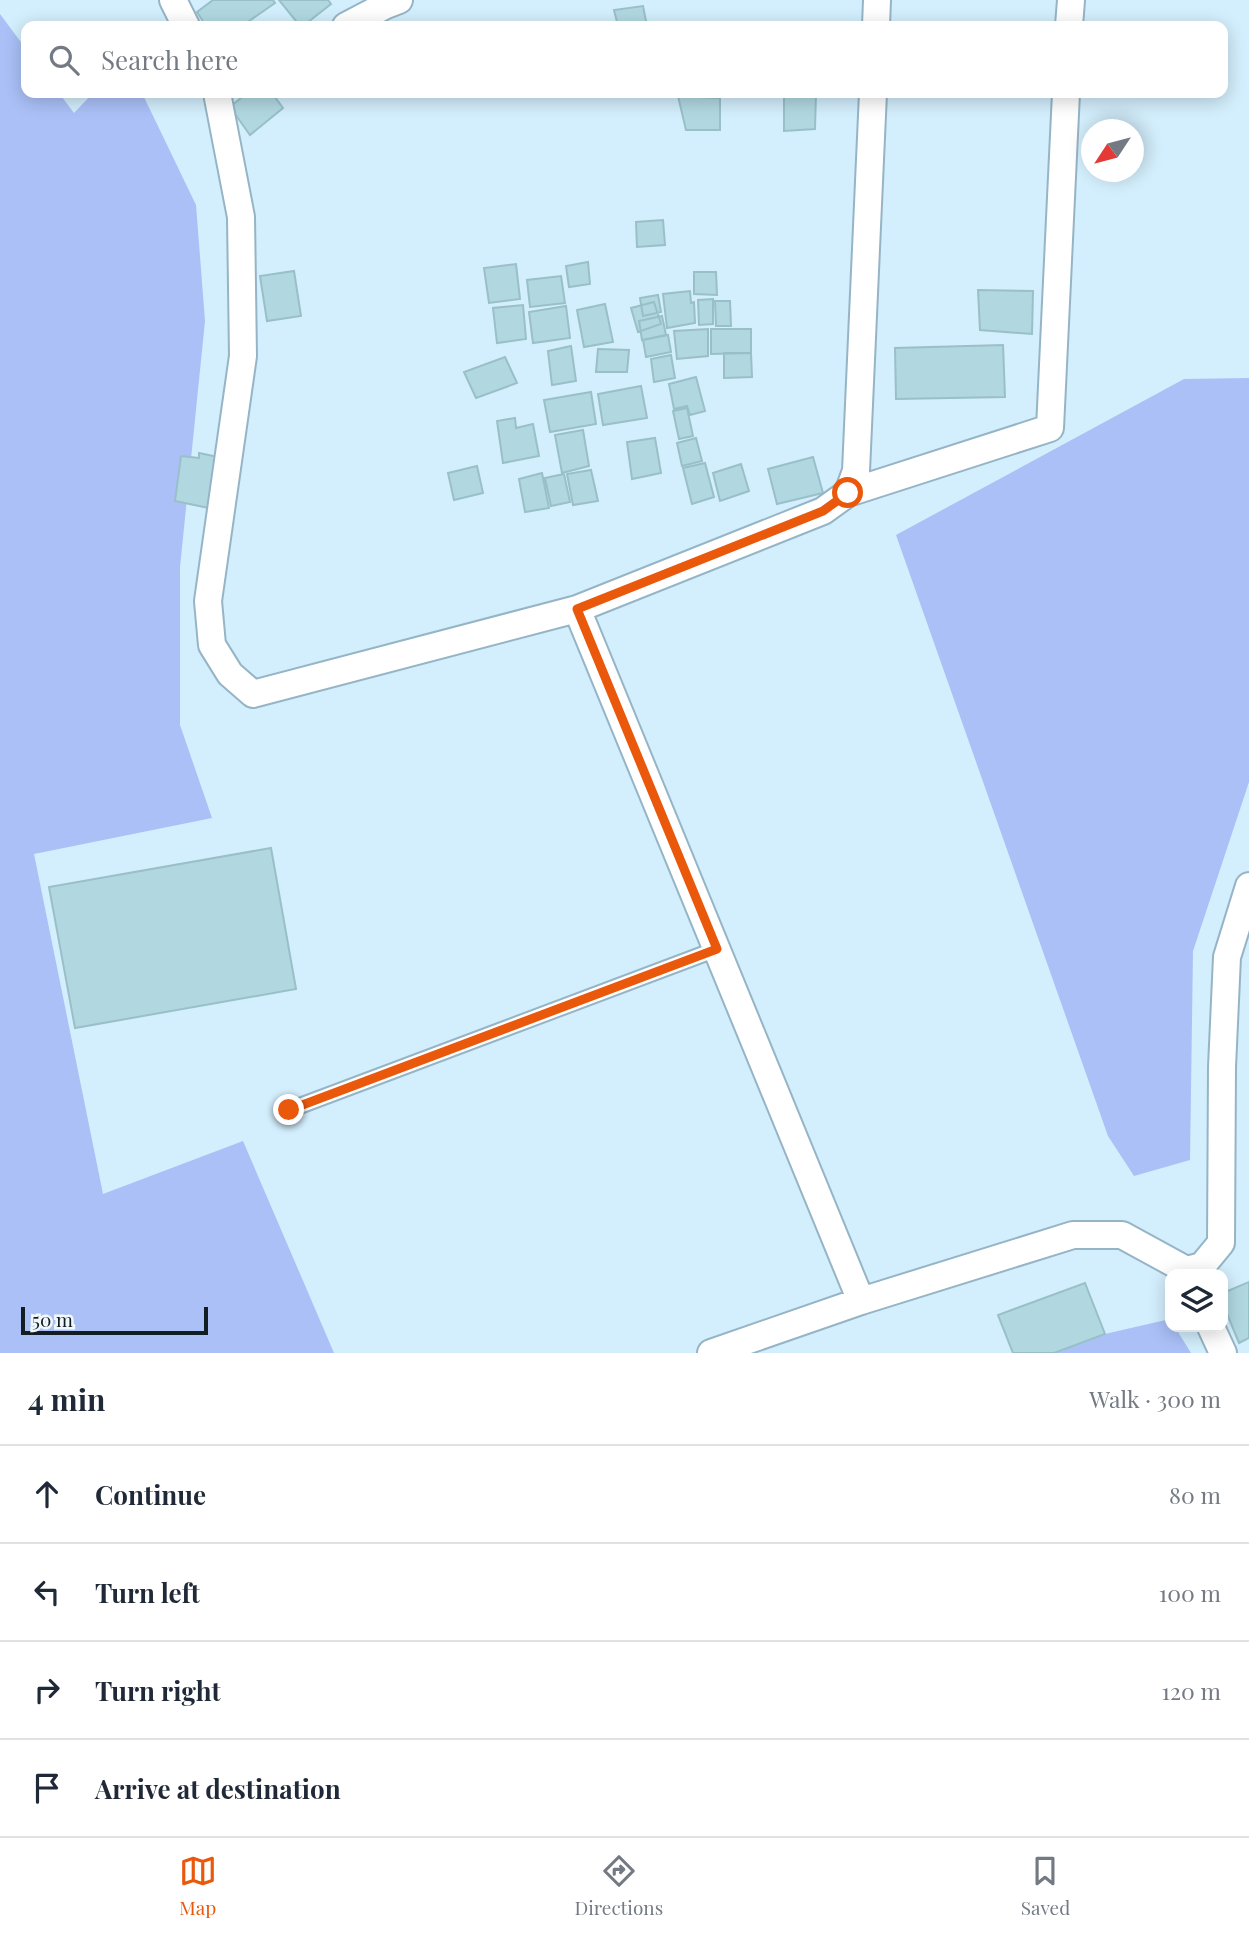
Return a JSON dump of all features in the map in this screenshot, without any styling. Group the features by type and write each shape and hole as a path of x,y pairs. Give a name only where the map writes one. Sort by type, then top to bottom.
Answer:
{"street":[{"path":"173,0 184,21"},
{"path":"355,21 399,0"},
{"path":"876,21 877,0"},
{"path":"1069,21 1070,0"},
{"path":"220,98 242,217 243,356 208,601 212,645 230,674 253,694 577,609 823,511 848,493 1050,428 1066,98"},
{"path":"848,493 856,471 873,98"},
{"path":"577,609 861,1301"},
{"path":"1194,1269 1202,1266 1221,1243 1222,1067 1227,957 1249,886"},
{"path":"711,1353 861,1301 1073,1235 1122,1236 1182,1269"},
{"path":"1213,1332 1223,1353"}],"lane":[{"path":"289,1110 717,949"}],"water":[{"path":"0,14 21,42 21,98 63,98 74,113 88,98 144,98 196,205 205,321 180,567 180,725 212,818 34,854 103,1194 243,1141 334,1353 0,1353"},
{"path":"1249,378 1249,782 1193,951 1190,1160 1134,1176 1108,1136 896,535 1184,379"},
{"path":"1165,1320 1165,1332 1178,1332 1191,1353 1054,1353 1105,1334"}],"building":[{"path":"213,0 273,0 275,3 249,21 203,21 197,12"},
{"path":"279,0 328,0 331,4 309,21 296,21"},
{"path":"643,6 646,21 617,21 614,10"},
{"path":"241,98 276,98 283,108 250,135 230,107"},
{"path":"678,98 720,98 720,130 686,130"},
{"path":"784,98 816,98 815,129 784,131"},
{"path":"663,220 665,245 637,247 636,222"},
{"path":"588,262 590,284 569,287 566,266"},
{"path":"516,264 520,299 489,303 484,268"},
{"path":"294,271 301,316 267,321 260,276"},
{"path":"694,272 716,272 717,295 694,294"},
{"path":"561,276 565,303 530,307 527,280"},
{"path":"978,290 1033,291 1032,334 980,330"},
{"path":"690,291 691,303 694,302 695,323 667,328 663,294"},
{"path":"658,295 661,312 643,316 640,298"},
{"path":"713,299 713,324 699,325 698,300"},
{"path":"715,301 730,301 731,326 716,326"},
{"path":"654,302 661,324 638,332 631,308"},
{"path":"605,304 613,342 584,347 577,310"},
{"path":"523,305 526,339 497,343 493,308"},
{"path":"566,306 570,338 533,343 529,312"},
{"path":"662,316 666,335 642,340 639,321"},
{"path":"708,329 708,356 677,359 674,331"},
{"path":"711,329 751,329 751,353 711,354"},
{"path":"668,335 671,352 646,357 643,340"},
{"path":"1003,345 1005,397 896,399 895,348"},
{"path":"571,346 576,381 552,385 548,351"},
{"path":"598,349 629,350 627,372 596,372"},
{"path":"724,353 751,353 752,377 724,378"},
{"path":"671,355 675,378 654,382 651,359"},
{"path":"505,357 517,383 476,398 464,372"},
{"path":"696,377 705,411 690,415 687,406 674,409 669,384"},
{"path":"641,386 647,418 603,425 598,394"},
{"path":"591,392 596,424 550,432 544,400"},
{"path":"687,408 693,436 679,439 673,411"},
{"path":"515,418 516,428 533,424 539,456 503,463 497,421"},
{"path":"583,430 589,466 562,473 555,435"},
{"path":"655,438 661,473 632,479 627,442"},
{"path":"696,438 702,461 682,466 677,443"},
{"path":"199,453 228,459 218,510 175,501 181,456 199,458"},
{"path":"813,457 823,493 777,504 768,469"},
{"path":"705,463 714,497 692,504 683,468"},
{"path":"741,464 749,491 720,501 713,473"},
{"path":"477,466 483,493 454,500 448,473"},
{"path":"591,470 598,501 573,505 567,474"},
{"path":"542,473 549,508 525,512 519,479"},
{"path":"564,474 570,502 551,506 545,478"},
{"path":"271,848 296,989 75,1028 49,887"},
{"path":"1249,1282 1249,1338 1239,1343 1228,1316 1228,1291"},
{"path":"1085,1283 1105,1334 1054,1353 1013,1353 998,1315"}],"route":[{"path":"289,1110 717,949 577,609 823,511 848,493"}]}
